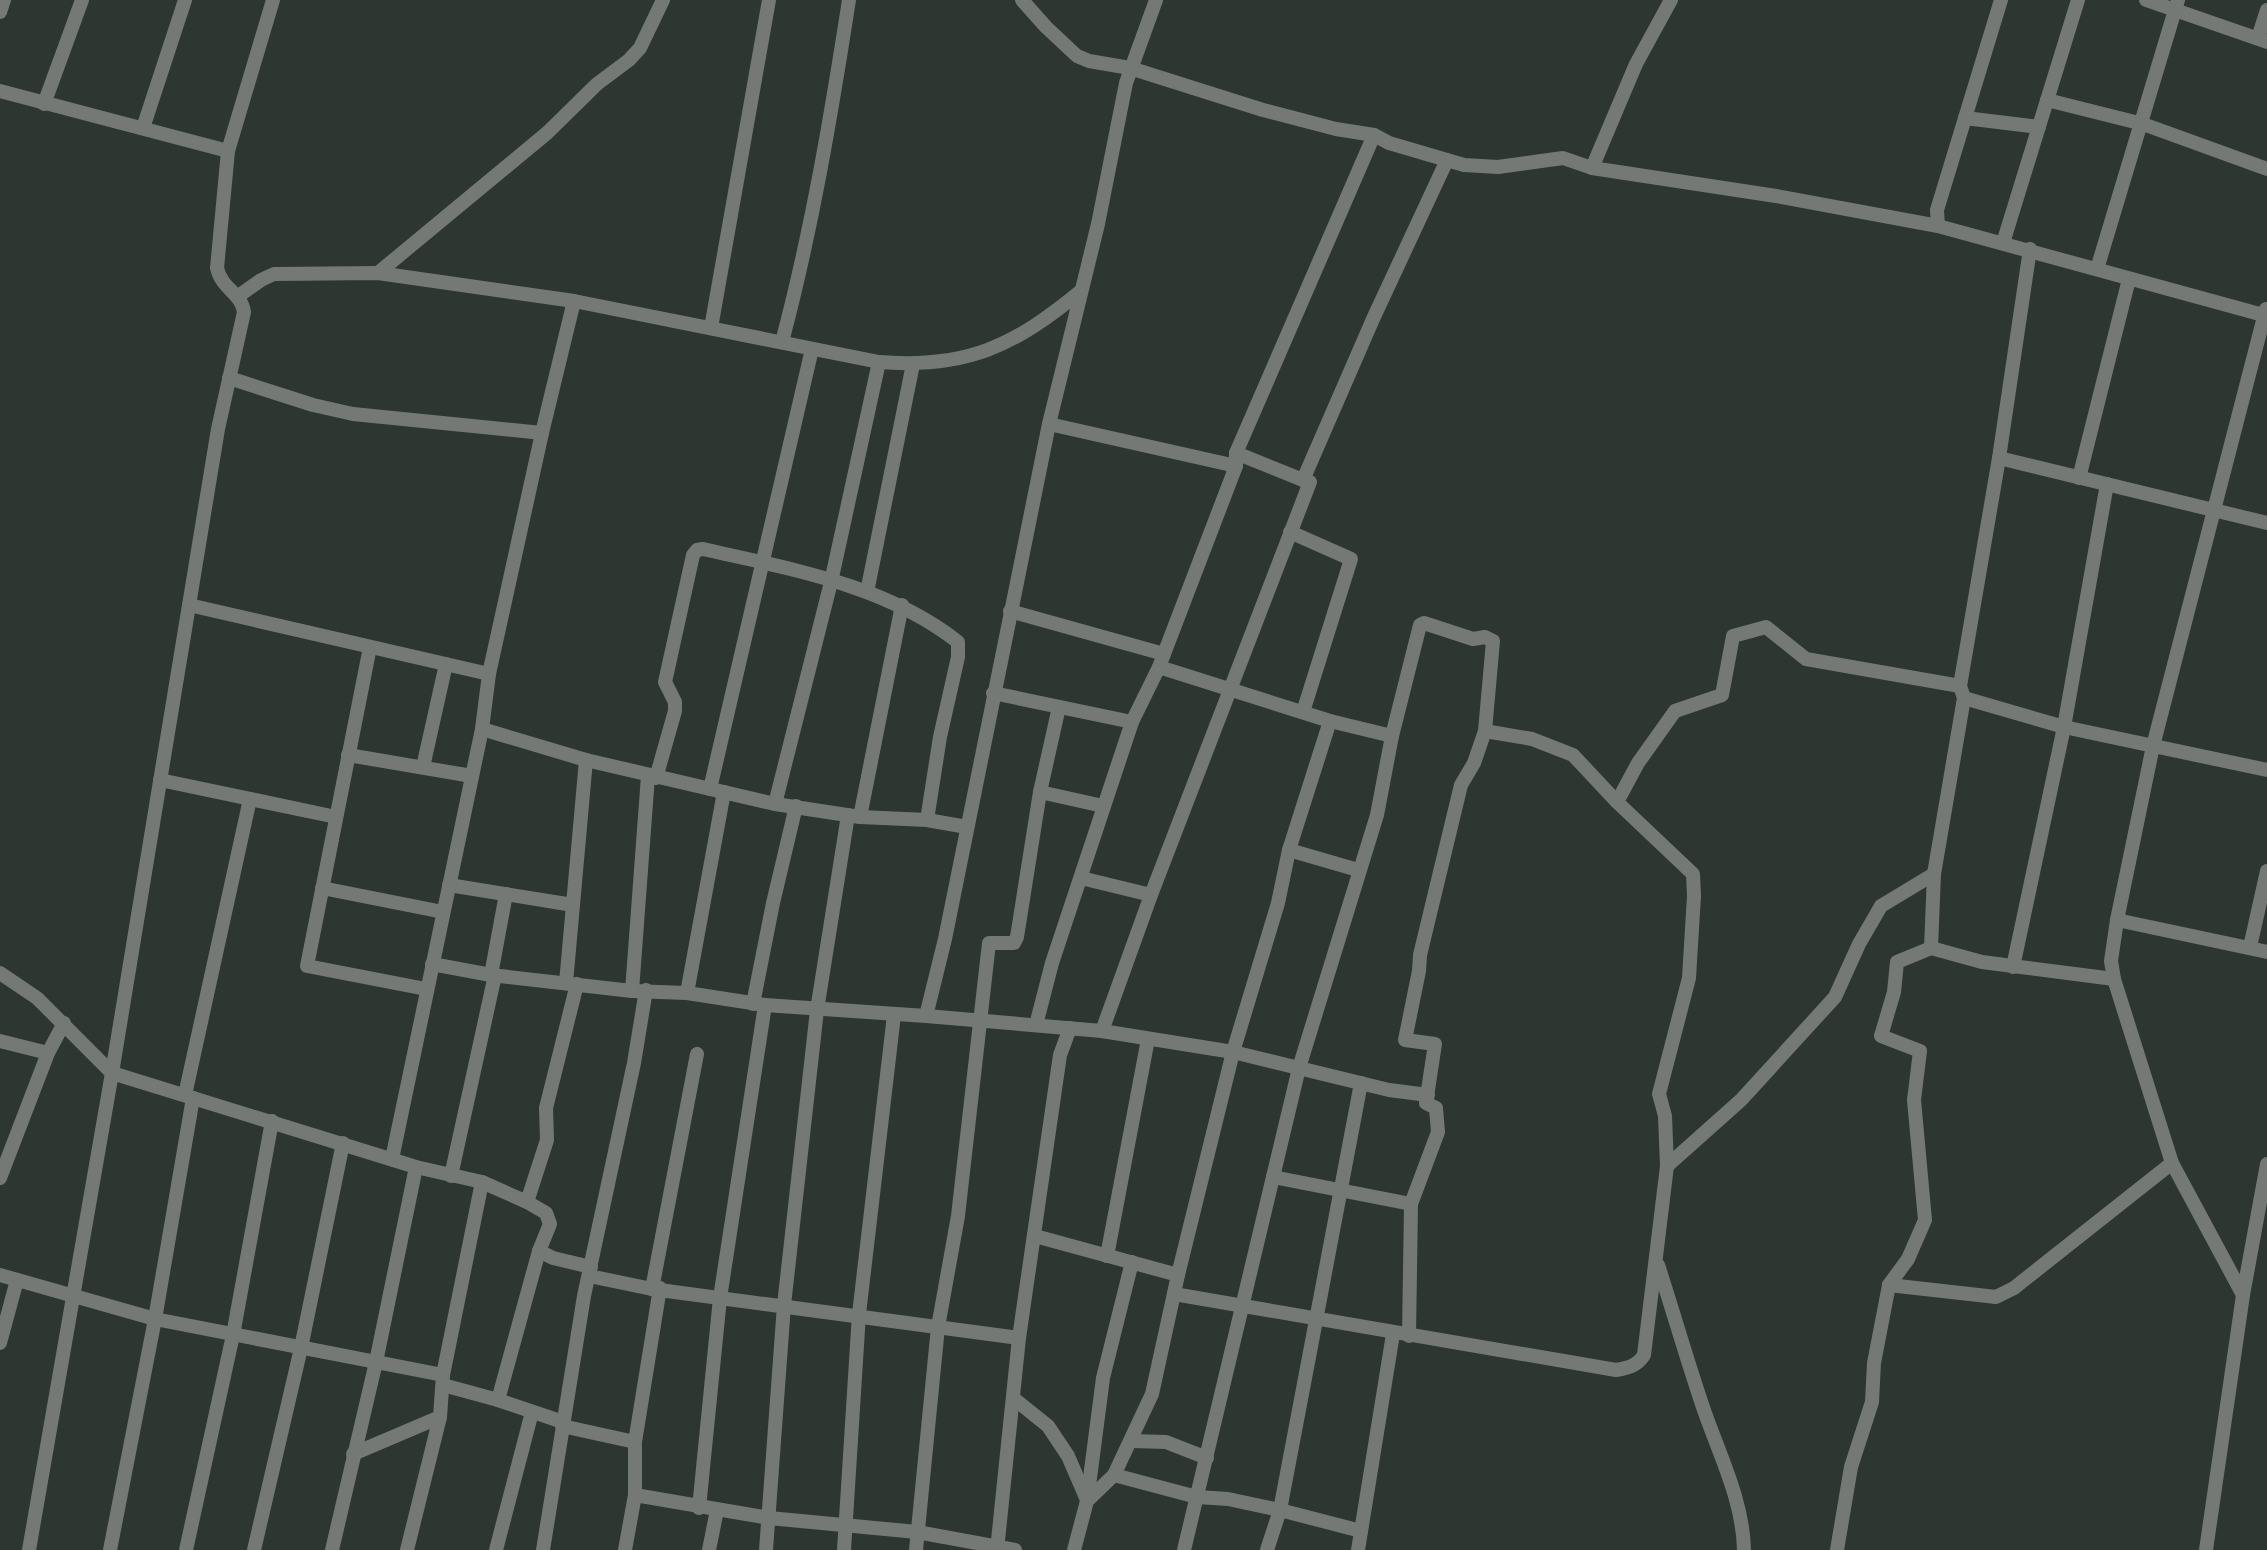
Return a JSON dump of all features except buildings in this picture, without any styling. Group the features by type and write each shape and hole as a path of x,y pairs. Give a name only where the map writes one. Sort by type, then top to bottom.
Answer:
{"street":[{"path":"0,12 4,0"},
{"path":"44,104 82,0"},
{"path":"143,128 185,0"},
{"path":"29,1550 189,605 229,378 244,312 242,302 221,282 217,268 228,151 273,0"},
{"path":"378,273 547,133 597,84 629,60 640,48 663,0"},
{"path":"711,328 769,0"},
{"path":"782,342 806,251 824,161 849,0"},
{"path":"1022,0 1077,56 1089,61 1130,68 1263,110 1336,129 1374,135 1389,143 1464,165 1498,167 1563,158 1592,168 1776,196 1938,226 2266,313 2153,746 2111,961 2172,1163 2243,1295"},
{"path":"926,1016 1049,424 1098,224 1130,68 1156,0"},
{"path":"1592,168 1636,64 1671,0"},
{"path":"1938,226 1937,210 2001,0"},
{"path":"2003,243 2078,0"},
{"path":"2146,0 2177,4 2262,40 2267,10"},
{"path":"2097,269 2177,4"},
{"path":"0,91 228,151"},
{"path":"2047,100 2143,124 2267,169"},
{"path":"1965,118 2039,127"},
{"path":"1036,1025 1052,963 1132,722 1161,660 1236,459 1374,135"},
{"path":"1303,480 1447,160"},
{"path":"1931,948 1934,874 2030,249"},
{"path":"237,297 274,274 378,273 574,301 879,362 933,364 1012,340 1048,318 1081,290"},
{"path":"2079,478 2129,279"},
{"path":"392,1159 482,729 489,674 574,301"},
{"path":"687,993 717,791 763,563 812,349"},
{"path":"775,804 831,582 879,362"},
{"path":"867,592 913,364"},
{"path":"229,378 313,405 353,414 542,433"},
{"path":"1049,424 1236,459 1310,482 1102,1031"},
{"path":"1999,458 2267,523"},
{"path":"2013,967 2064,727 2107,484"},
{"path":"1290,532 1351,559 1303,712"},
{"path":"543,1550 590,1272 634,1063 652,777 675,711 675,702 665,682 693,555 697,550 763,563 867,592 902,605 938,625 958,642 958,657 940,737 927,820"},
{"path":"189,605 489,674"},
{"path":"766,1550 784,1305 817,1010 854,816 902,605"},
{"path":"1010,611 1161,660 1230,689 1330,721 1392,736"},
{"path":"1184,1550 1299,1068 1377,815 1392,736 1420,625 1424,623 1473,639 1485,637 1493,641 1485,731 1474,763 1461,785 1420,955 1405,1040 1435,1044 1426,1103 1436,1108 1438,1132 1411,1204 1409,1336"},
{"path":"1617,802 1638,763 1675,711 1722,695 1733,636 1766,627 1806,659 1962,692 2064,727 2267,770"},
{"path":"370,647 307,966 426,989"},
{"path":"423,767 446,664"},
{"path":"993,693 1132,722"},
{"path":"916,1550 938,1327 958,1216 989,943 1012,944 1017,937 1040,792 1059,707"},
{"path":"1087,1501 1114,1475 1152,1394 1233,1052 1278,903 1289,850 1330,721"},
{"path":"482,729 652,777 775,804 854,816 927,820 967,827"},
{"path":"1174,1294 1616,1370 1640,1362 1644,1355 1667,1166 1665,1116 1659,1094 1689,978 1693,874 1573,755 1532,739 1485,731"},
{"path":"348,755 472,776"},
{"path":"527,1202 547,1140 546,1108 571,984 573,905 586,760"},
{"path":"160,780 336,817"},
{"path":"1040,792 1103,806"},
{"path":"110,1550 155,1319 189,1097 250,799"},
{"path":"699,1508 720,1298 759,1004 773,903 796,806"},
{"path":"1289,850 1358,870"},
{"path":"2250,947 2267,871"},
{"path":"1667,1166 1741,1100 1835,997 1859,944 1881,906 1934,874"},
{"path":"1081,878 1151,895"},
{"path":"449,885 573,905"},
{"path":"322,888 443,912"},
{"path":"451,1176 493,975 506,894"},
{"path":"2117,920 2267,952"},
{"path":"1837,1550 1851,1467 1872,1402 1874,1363 1889,1285 1908,1259 1925,1220 1914,1100 1920,1051 1881,1036 1894,992 1897,962 1931,948 2013,967 2114,979"},
{"path":"432,964 493,975 687,993 817,1010 1102,1031 1233,1052 1361,1083 1428,1095"},
{"path":"0,973 37,998 112,1073 416,1167 482,1182 527,1202 549,1218 550,1224 539,1251 498,1400"},
{"path":"844,1550 859,1314 894,1015"},
{"path":"0,1178 6,1147 64,1023"},
{"path":"998,1548 1019,1338 1060,1055 1070,1028"},
{"path":"1107,1256 1148,1039"},
{"path":"0,1041 48,1053"},
{"path":"625,1550 635,1495 635,1442 656,1288 697,1054"},
{"path":"1267,1550 1280,1510 1361,1083"},
{"path":"186,1550 233,1335 272,1121"},
{"path":"254,1550 301,1348 343,1143"},
{"path":"1889,1285 1996,1297 2014,1288 2172,1163"},
{"path":"2206,1550 2243,1295 2267,1164"},
{"path":"332,1550 376,1362 416,1167"},
{"path":"1273,1177 1411,1204"},
{"path":"407,1550 440,1417 443,1380 482,1182"},
{"path":"1035,1236 1178,1275"},
{"path":"539,1251 590,1272 656,1288 1019,1338"},
{"path":"1656,1261 1729,1475 1744,1535 1744,1550"},
{"path":"1074,1550 1087,1501 1103,1378 1132,1262"},
{"path":"0,1275 155,1319 376,1362 443,1380 562,1424 635,1442"},
{"path":"0,1343 17,1280"},
{"path":"1358,1550 1393,1334"},
{"path":"1013,1398 1048,1426 1068,1456 1087,1501"},
{"path":"496,1550 532,1412"},
{"path":"353,1454 440,1417"},
{"path":"1132,1441 1166,1442 1207,1458"},
{"path":"1114,1475 1197,1497 1228,1499 1361,1531"},
{"path":"635,1495 769,1518 917,1532 1015,1550"},
{"path":"709,1550 717,1510"}]}
